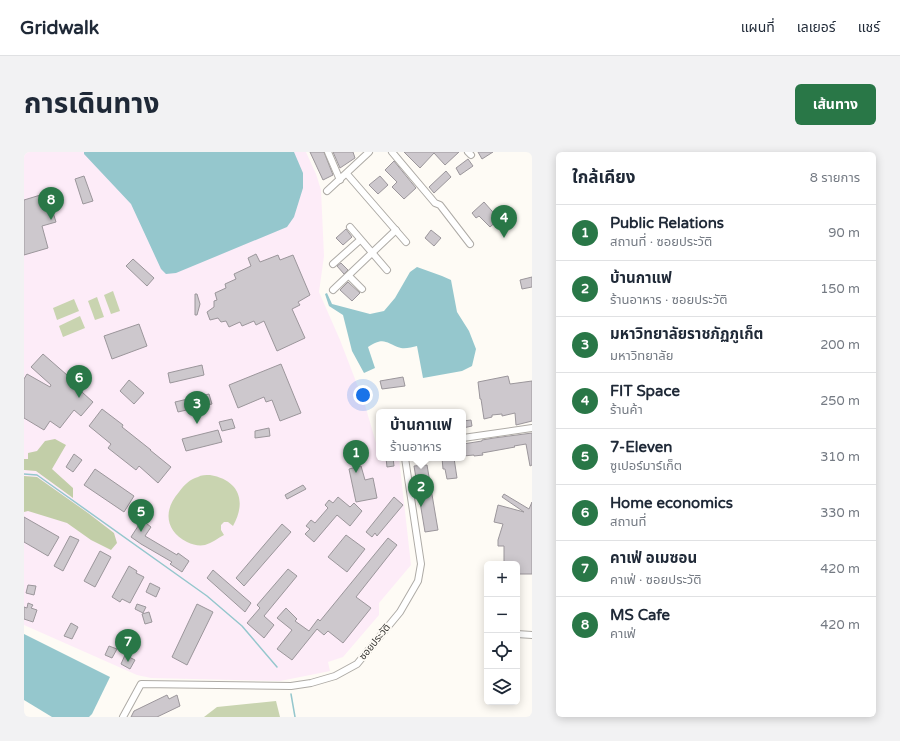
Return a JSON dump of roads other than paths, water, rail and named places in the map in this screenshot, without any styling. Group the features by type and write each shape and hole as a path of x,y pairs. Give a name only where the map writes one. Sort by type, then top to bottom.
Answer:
{"street":[{"path":"328,152 340,180"},
{"path":"327,191 369,152"},
{"path":"392,152 435,203 440,205 470,244"},
{"path":"347,174 406,242"},
{"path":"350,227 387,270"},
{"path":"334,290 396,230"},
{"path":"333,264 360,240"},
{"path":"349,276 362,289"},
{"path":"466,438 532,428"},
{"name":"ซอยประวัติ","path":"123,717 141,684 291,686 311,683 335,676 357,664 400,612 418,581 421,564 405,461"},
{"path":"520,634 532,635"}],"water":[{"path":"84,152 294,152 303,173 303,188 294,217 287,227 176,273 166,274 161,269 131,204 84,154"},
{"path":"417,267 451,280 457,312 469,331 476,349 472,366 462,371 423,378 417,346 401,348 382,341 368,347 375,368 364,373 352,351 343,315 329,306 325,294 327,293 332,304 370,314 384,311 395,298 410,272"},
{"path":"24,634 110,677 92,714 89,717 52,717 24,700"}],"waterway":[{"path":"24,474 37,475 207,596 242,626 277,667"},
{"path":"291,694 295,717"}],"place":[{"name":"MS Cafe","path":"51,220"},
{"name":"FIT Space","path":"504,238"},
{"name":"Home economics","path":"79,398"},
{"name":"มหาวิทยาลัยราชภัฏภูเก็ต","path":"197,424"},
{"name":"Public Relations","path":"356,473"},
{"name":"บ้านกาแฟ","path":"421,507"},
{"name":"7-Eleven","path":"141,532"},
{"name":"คาเฟ่ อเมซอน","path":"128,662"}]}
